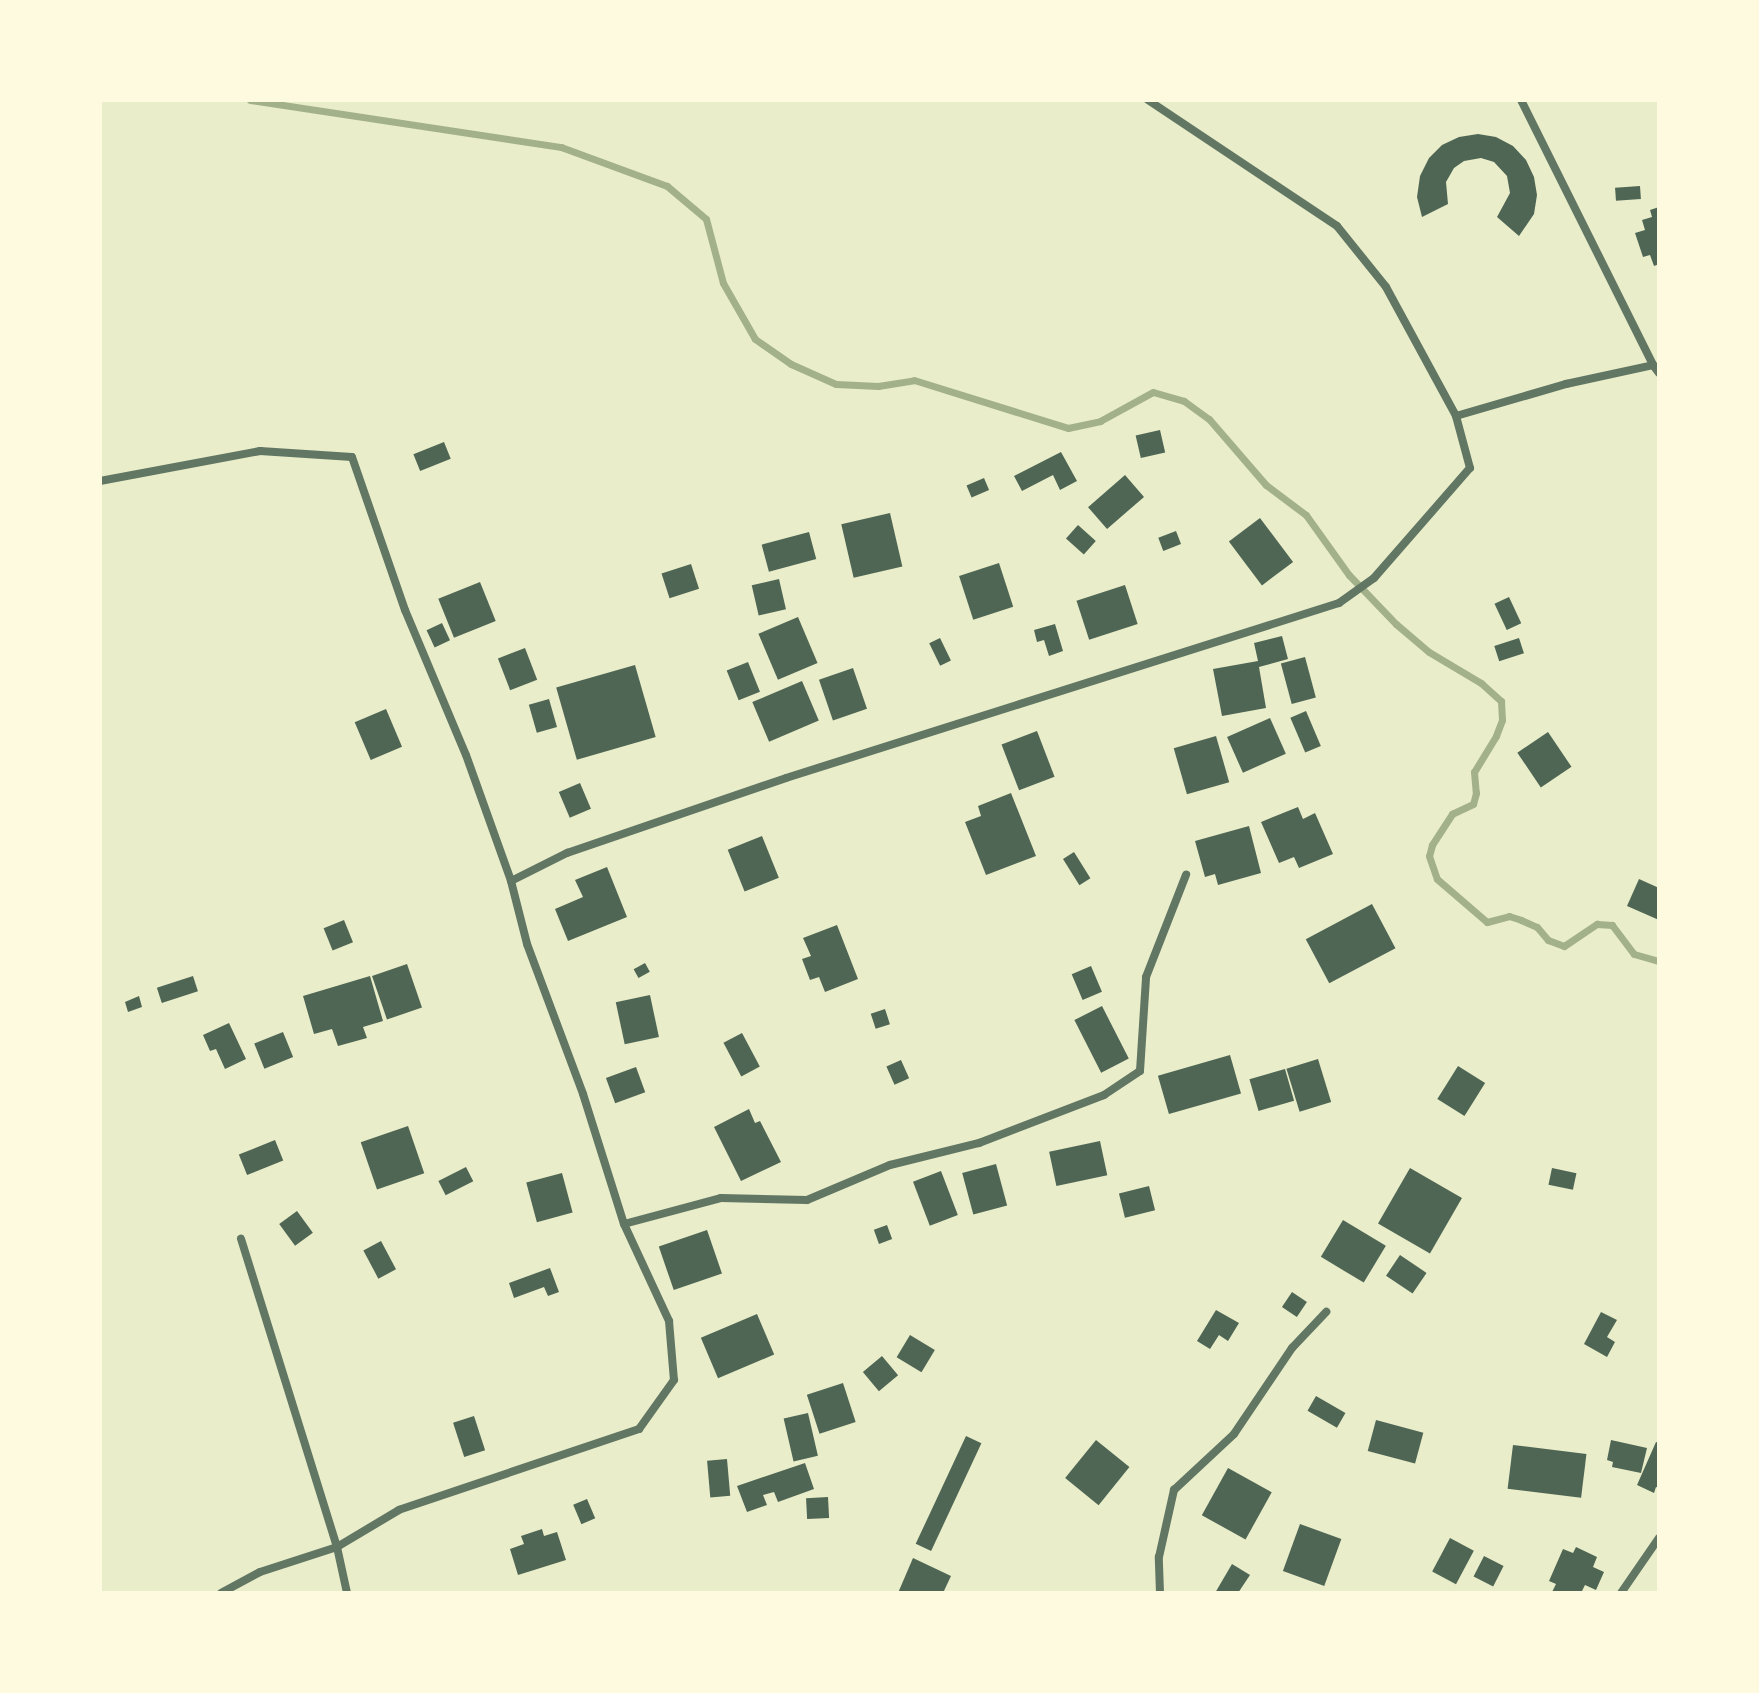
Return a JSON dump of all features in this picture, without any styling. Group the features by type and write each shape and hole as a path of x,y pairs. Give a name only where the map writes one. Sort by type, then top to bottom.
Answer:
{"street":[{"path":"511,881 567,853 786,778 1339,603 1374,578 1470,468 1456,416 1386,287 1337,226 1148,100"},
{"path":"1456,416 1566,384 1656,369 1521,100"},
{"path":"100,481 260,451 352,457 405,610 466,755 511,881 527,944 583,1094 624,1224 669,1321 674,1380 639,1429 399,1510 337,1547 260,1572 221,1593"},
{"path":"624,1224 721,1198 807,1200 890,1165 979,1143 1104,1095 1140,1071 1146,977 1186,875"},
{"path":"241,1239 337,1547 347,1593"},
{"path":"1160,1593 1159,1557 1174,1490 1234,1434 1292,1348 1326,1312"},
{"path":"1621,1593 1659,1538"}],"building":[{"path":"1478,134 1496,137 1513,146 1526,160 1534,177 1537,195 1534,214 1519,236 1497,217 1510,193 1507,176 1494,162 1481,158 1464,161 1454,168 1446,182 1448,204 1422,217 1417,197 1420,176 1429,158 1442,145 1459,137"},
{"path":"1640,186 1641,199 1616,201 1615,188"},
{"path":"1659,207 1659,264 1654,266 1650,255 1643,257 1635,233 1645,230 1642,220 1652,217 1650,210"},
{"path":"1160,430 1165,452 1141,458 1136,436"},
{"path":"444,442 451,459 420,471 413,454"},
{"path":"1061,452 1077,481 1060,490 1053,475 1022,491 1014,476"},
{"path":"1125,475 1144,497 1107,529 1088,507"},
{"path":"984,478 989,490 972,497 967,485"},
{"path":"890,513 902,567 854,578 841,524"},
{"path":"1260,518 1293,562 1262,585 1229,541"},
{"path":"1078,525 1096,541 1084,554 1066,538"},
{"path":"1176,531 1181,544 1163,551 1158,538"},
{"path":"809,532 816,559 769,572 762,545"},
{"path":"999,563 1013,607 973,620 959,576"},
{"path":"691,564 699,589 670,598 662,574"},
{"path":"779,579 786,609 759,616 752,585"},
{"path":"480,582 496,621 454,638 438,599"},
{"path":"1125,585 1138,624 1089,640 1076,601"},
{"path":"1509,597 1521,623 1507,630 1494,604"},
{"path":"798,617 818,663 778,680 758,634"},
{"path":"442,623 450,640 435,647 427,630"},
{"path":"1055,624 1063,651 1049,656 1044,640 1037,642 1034,630"},
{"path":"1282,636 1288,659 1259,667 1266,708 1222,716 1213,669 1258,661 1254,643"},
{"path":"940,638 951,660 940,666 929,643"},
{"path":"1519,638 1524,653 1499,661 1494,646"},
{"path":"525,648 537,680 510,690 498,658"},
{"path":"1305,657 1316,698 1292,704 1281,663"},
{"path":"748,662 760,692 739,700 727,671"},
{"path":"635,665 656,737 577,760 556,688"},
{"path":"853,668 867,709 833,720 819,680"},
{"path":"802,681 819,721 769,742 752,702"},
{"path":"549,699 557,727 537,733 529,705"},
{"path":"386,709 402,747 371,760 355,722"},
{"path":"1306,711 1321,746 1305,753 1290,718"},
{"path":"1270,718 1286,754 1243,773 1227,737"},
{"path":"1037,731 1055,777 1019,790 1002,745"},
{"path":"1548,732 1571,767 1541,788 1517,753"},
{"path":"1216,736 1229,782 1187,794 1174,748"},
{"path":"580,783 591,809 570,818 559,792"},
{"path":"1011,793 1036,856 986,875 965,822 981,816 978,806"},
{"path":"1298,807 1303,819 1315,813 1333,854 1299,868 1294,857 1279,863 1261,822"},
{"path":"1249,826 1261,873 1218,885 1215,874 1205,877 1195,841"},
{"path":"762,836 779,878 745,892 728,850"},
{"path":"1074,852 1090,878 1079,885 1063,859"},
{"path":"607,867 627,917 568,941 555,909 583,897 575,880"},
{"path":"1639,879 1659,888 1659,920 1627,906"},
{"path":"1372,904 1395,948 1329,983 1306,939"},
{"path":"344,920 353,942 333,950 324,928"},
{"path":"837,925 858,979 825,992 819,977 810,980 802,959 811,956 803,938"},
{"path":"645,963 650,972 638,978 634,969"},
{"path":"407,964 422,1007 387,1020 372,976"},
{"path":"1091,966 1102,992 1083,1000 1072,974"},
{"path":"193,976 198,991 162,1003 157,988"},
{"path":"370,976 383,1021 363,1027 367,1038 338,1046 332,1029 314,1034 303,996"},
{"path":"650,995 659,1037 625,1044 616,1002"},
{"path":"139,996 142,1007 128,1012 125,1002"},
{"path":"1102,1006 1129,1059 1101,1073 1074,1020"},
{"path":"885,1009 890,1024 876,1029 871,1014"},
{"path":"229,1023 246,1059 225,1069 216,1049 210,1051 203,1035"},
{"path":"283,1032 293,1057 264,1069 254,1044"},
{"path":"742,1033 760,1067 741,1076 723,1043"},
{"path":"1230,1055 1241,1093 1169,1114 1158,1076"},
{"path":"1318,1059 1331,1102 1300,1112 1286,1069"},
{"path":"901,1060 909,1078 895,1085 886,1067"},
{"path":"1458,1066 1485,1083 1464,1116 1437,1099"},
{"path":"636,1067 645,1092 615,1103 606,1078"},
{"path":"1285,1069 1294,1101 1259,1111 1249,1079"},
{"path":"749,1109 755,1123 760,1121 781,1162 741,1181 714,1127"},
{"path":"408,1126 424,1173 377,1190 361,1142"},
{"path":"275,1140 283,1160 247,1175 239,1155"},
{"path":"1100,1141 1107,1175 1056,1186 1049,1152"},
{"path":"996,1164 1007,1206 973,1215 962,1173"},
{"path":"466,1167 473,1181 446,1195 438,1181"},
{"path":"1410,1168 1462,1198 1430,1253 1378,1223"},
{"path":"1552,1168 1576,1173 1573,1190 1548,1185"},
{"path":"941,1171 958,1215 930,1226 913,1182"},
{"path":"562,1173 573,1213 537,1222 526,1183"},
{"path":"1149,1186 1155,1210 1125,1218 1119,1193"},
{"path":"297,1211 313,1233 295,1246 279,1224"},
{"path":"1343,1220 1386,1246 1364,1283 1321,1257"},
{"path":"887,1225 892,1239 879,1244 874,1230"},
{"path":"707,1230 722,1273 674,1290 659,1247"},
{"path":"381,1241 396,1269 378,1279 363,1250"},
{"path":"1400,1255 1427,1273 1413,1294 1386,1276"},
{"path":"550,1268 559,1292 548,1296 544,1287 514,1298 509,1283"},
{"path":"1292,1292 1307,1302 1297,1317 1282,1307"},
{"path":"1216,1310 1239,1323 1228,1341 1219,1335 1210,1349 1197,1341"},
{"path":"1601,1312 1617,1320 1607,1337 1615,1342 1607,1357 1584,1344"},
{"path":"757,1314 774,1355 718,1378 701,1338"},
{"path":"910,1335 935,1350 921,1372 897,1357"},
{"path":"882,1356 898,1375 879,1391 863,1372"},
{"path":"843,1383 856,1422 820,1434 807,1395"},
{"path":"1316,1396 1345,1413 1337,1428 1308,1411"},
{"path":"808,1413 818,1456 794,1461 784,1419"},
{"path":"474,1416 485,1450 464,1457 453,1423"},
{"path":"1376,1420 1423,1433 1415,1464 1368,1451"},
{"path":"966,1436 981,1443 931,1551 916,1544"},
{"path":"1096,1440 1129,1467 1099,1505 1065,1478"},
{"path":"1611,1440 1647,1448 1641,1473 1612,1467 1613,1462 1607,1460"},
{"path":"1656,1442 1659,1443 1659,1488 1656,1487 1654,1493 1637,1485"},
{"path":"1513,1445 1586,1454 1581,1498 1508,1489"},
{"path":"727,1459 730,1496 710,1498 707,1461"},
{"path":"805,1463 814,1489 778,1502 774,1492 763,1495 767,1505 747,1512 737,1486"},
{"path":"1228,1468 1272,1492 1246,1539 1202,1515"},
{"path":"828,1497 829,1518 807,1519 806,1498"},
{"path":"587,1499 595,1518 581,1524 573,1505"},
{"path":"1300,1524 1341,1539 1324,1586 1283,1571"},
{"path":"542,1529 544,1536 557,1532 566,1560 518,1575 510,1549 524,1544 521,1536"},
{"path":"1450,1538 1474,1551 1456,1584 1432,1572"},
{"path":"1576,1547 1597,1557 1593,1567 1604,1572 1596,1590 1585,1585 1581,1593 1552,1592 1556,1584 1549,1581 1563,1549 1573,1553"},
{"path":"1484,1556 1504,1566 1493,1586 1474,1576"},
{"path":"913,1558 951,1576 943,1593 898,1593"},
{"path":"1232,1564 1250,1575 1238,1593 1215,1593"}],"waterway":[{"path":"250,100 561,147 667,186 706,219 723,283 755,339 791,364 836,384 878,386 914,380 1068,428 1100,421 1153,392 1184,401 1209,419 1266,485 1306,515 1349,575 1396,624 1429,652 1481,683 1501,701 1502,720 1496,736 1474,772 1476,793 1473,804 1452,814 1432,845 1429,856 1437,879 1487,922 1509,916 1537,927 1548,940 1564,946 1597,924 1612,925 1634,954 1659,961"}]}
